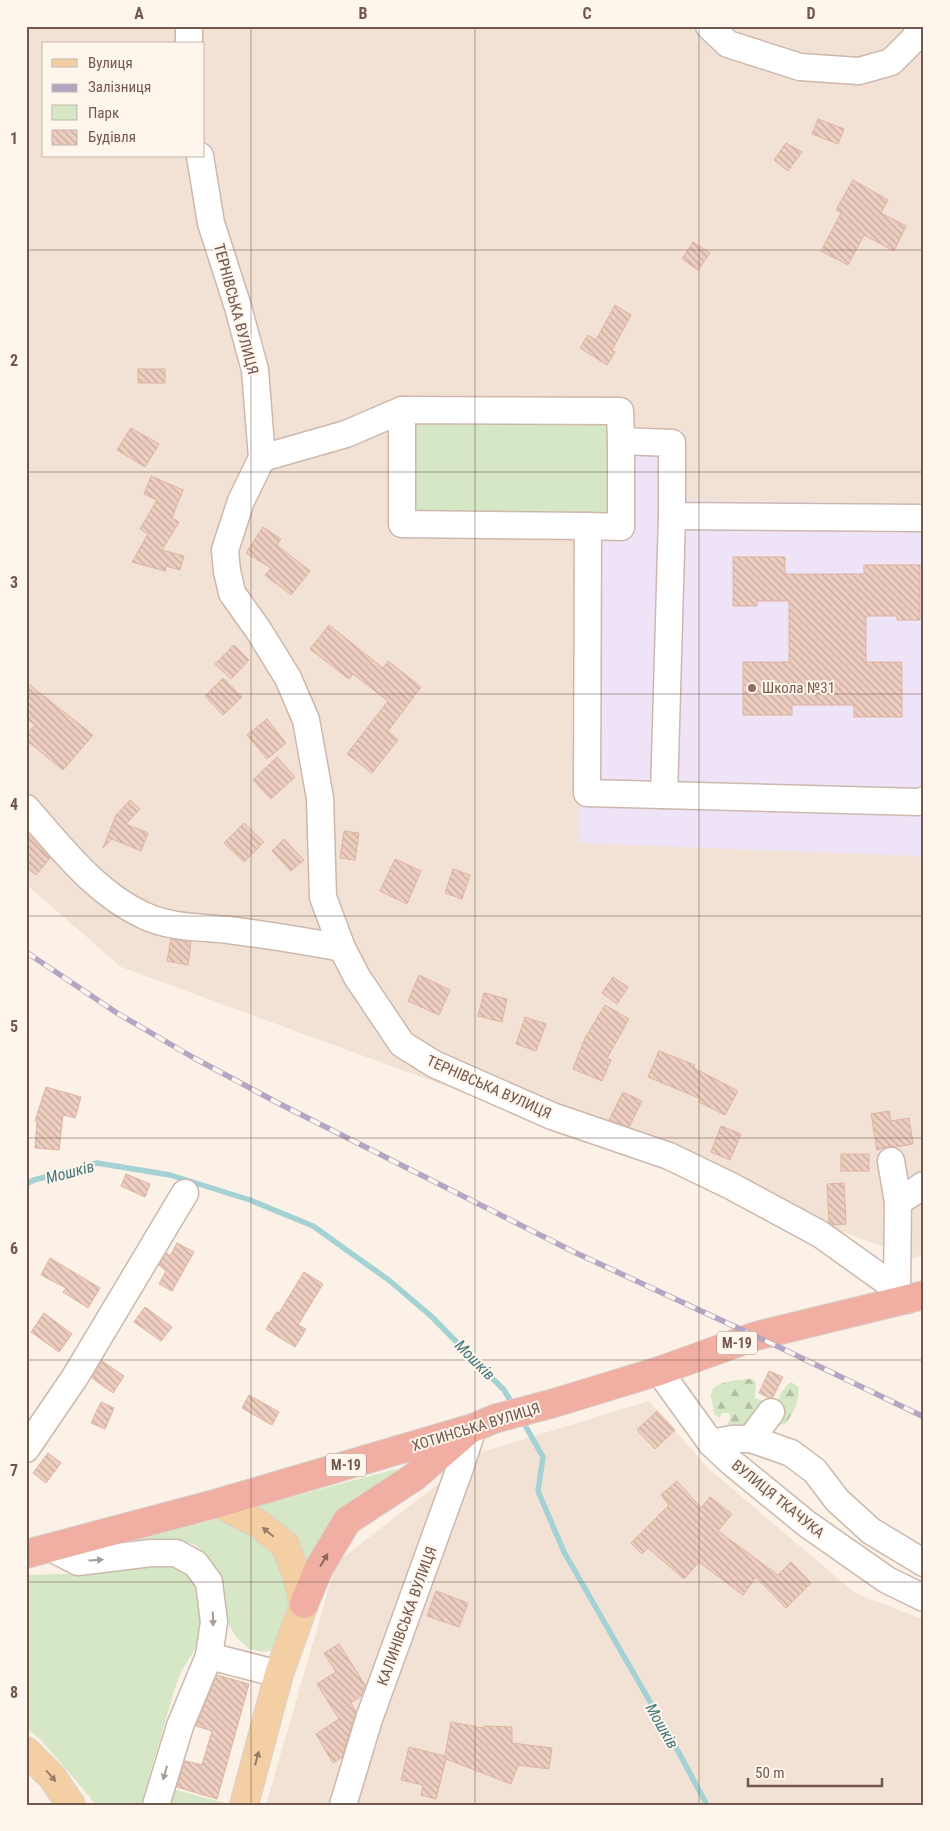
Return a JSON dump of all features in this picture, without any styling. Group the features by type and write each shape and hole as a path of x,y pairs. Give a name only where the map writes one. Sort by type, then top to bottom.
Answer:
{"highway":[{"name":"ХОТИНСЬКА ВУЛИЦЯ","path":"39,1551 218,1503 659,1371 756,1336 909,1295"},
{"path":"304,1604 319,1568 347,1522 414,1477 484,1423"}],"main road":[{"path":"218,1503 259,1524 285,1546 296,1573 304,1604 279,1674 244,1805"},
{"path":"26,1752 52,1777 71,1805"}],"street":[{"path":"189,42 190,26"},
{"path":"709,26 728,44 800,67 859,71 891,62 913,40 922,26"},
{"name":"ТЕРНІВСЬКА ВУЛИЦЯ","path":"200,158 211,223 238,307 255,370 262,458 241,501 228,542 226,550 227,571 232,593 259,631 288,678 306,720 320,798 324,898 342,948 357,978 402,1044 434,1064 552,1116 669,1156 687,1164 820,1234 909,1295"},
{"path":"262,458 346,434 402,410 620,411 621,526 402,524 402,410"},
{"path":"621,442 672,443 672,516 664,795"},
{"path":"672,516 924,518"},
{"path":"588,526 587,793 922,803"},
{"path":"26,808 76,865 110,895 143,916 170,924 288,937 342,948"},
{"path":"891,1162 898,1202 909,1295"},
{"path":"898,1202 924,1185"},
{"path":"26,1449 76,1377 185,1193"},
{"name":"ВУЛИЦЯ ТКАЧУКА","path":"659,1371 710,1443 806,1524 887,1580 924,1598"},
{"path":"751,1439 771,1412"},
{"name":"КАЛИНІВСЬКА ВУЛИЦЯ","path":"342,1805 369,1719 460,1468 484,1423"},
{"path":"710,1443 732,1438 751,1439 790,1453 815,1471 837,1500 871,1531 924,1563"},
{"path":"39,1551 78,1562 176,1553 196,1564 209,1582 214,1622 209,1656 180,1726 156,1805"},
{"path":"209,1656 279,1674"}],"shaded area":[{"path":"26,26 924,26 924,1255 914,1258 121,967 26,884"},
{"name":"Школа №31","path":"628,429 682,430 684,500 924,504 924,858 915,856 580,843 579,533"},
{"path":"649,1401 708,1468 855,1593 924,1620 924,1805 266,1805 336,1563 478,1453"}],"green space":[{"path":"415,423 611,423 612,516 415,516"},
{"path":"751,1379 755,1381 756,1385 755,1398 774,1404 791,1382 799,1387 797,1402 785,1424 770,1426 743,1425 733,1436 725,1431 730,1418 729,1413 722,1413 720,1418 714,1414 711,1395 713,1388 727,1382"},
{"path":"396,1469 396,1479 343,1516 318,1542 306,1569 250,1508"},
{"path":"217,1519 244,1529 266,1545 274,1555 287,1580 290,1594 289,1607 286,1622 275,1650 263,1652 249,1649 236,1637 226,1620 223,1583 210,1558 194,1544 175,1540 101,1549"},
{"path":"162,1559 189,1571 197,1586 204,1634 181,1672 174,1691 141,1805 95,1805 40,1739 26,1728 26,1575 102,1573 124,1564"},
{"path":"169,1788 229,1804 229,1805 165,1805"}],"building":[{"path":"818,119 844,129 838,144 812,134"},
{"path":"786,143 802,152 788,171 774,160"},
{"path":"853,180 888,200 881,213 906,226 894,251 864,235 848,265 821,251 841,213 836,210"},
{"path":"693,242 710,253 698,270 682,259"},
{"path":"615,305 631,315 612,350 615,352 607,365 580,348 588,335 596,340"},
{"path":"138,369 165,369 165,383 138,383"},
{"path":"131,428 159,444 145,467 117,450"},
{"path":"151,476 183,490 172,518 179,522 162,550 184,556 180,570 166,566 165,571 132,562 148,534 140,529 157,500 144,494"},
{"path":"263,527 281,539 277,545 310,571 291,595 265,575 271,568 246,553"},
{"path":"733,557 785,557 785,574 864,574 864,565 920,565 920,620 897,620 897,616 866,616 866,662 902,662 902,717 854,717 854,705 792,705 792,715 743,715 743,662 789,662 789,601 757,601 757,606 733,606"},
{"path":"329,625 383,668 388,661 421,687 388,731 398,740 372,773 347,754 388,701 353,674 349,679 310,649"},
{"path":"234,645 249,660 231,679 215,664"},
{"path":"223,678 242,697 223,715 205,696"},
{"path":"26,682 93,735 63,770 26,740 26,735 35,725 26,718"},
{"path":"267,719 286,743 267,759 247,735"},
{"path":"277,757 295,777 271,799 253,780"},
{"path":"130,800 140,809 126,824 148,833 141,851 112,839 103,848 116,815"},
{"path":"244,823 264,842 244,862 224,843"},
{"path":"344,831 359,833 355,860 340,858"},
{"path":"26,832 50,858 36,875 26,867"},
{"path":"284,839 304,860 291,871 272,851"},
{"path":"395,859 421,871 407,904 380,891"},
{"path":"453,869 470,875 462,899 445,893"},
{"path":"171,939 191,942 188,965 167,961"},
{"path":"419,975 450,990 439,1015 408,1001"},
{"path":"613,977 628,987 617,1004 602,993"},
{"path":"484,993 507,999 502,1022 478,1016"},
{"path":"605,1005 629,1019 607,1058 611,1060 602,1081 573,1069 585,1038"},
{"path":"525,1017 546,1024 536,1051 516,1044"},
{"path":"659,1051 695,1065 694,1068 738,1091 725,1115 699,1102 701,1099 648,1077"},
{"path":"46,1087 81,1097 75,1118 63,1115 59,1150 35,1148 37,1121 35,1121"},
{"path":"623,1092 642,1101 629,1127 609,1120"},
{"path":"889,1111 891,1121 909,1118 913,1144 896,1147 889,1146 877,1150 871,1114"},
{"path":"721,1126 741,1134 730,1160 711,1152"},
{"path":"841,1154 869,1154 869,1171 841,1171"},
{"path":"126,1174 150,1184 145,1197 121,1186"},
{"path":"844,1183 846,1224 833,1225 829,1222 827,1184"},
{"path":"177,1243 194,1252 172,1291 159,1284 166,1271 159,1265 167,1253 170,1256"},
{"path":"50,1258 100,1288 88,1308 63,1292 66,1288 41,1275"},
{"path":"304,1272 323,1284 298,1325 306,1329 295,1347 266,1329 277,1312 279,1313"},
{"path":"145,1307 172,1327 161,1341 134,1322"},
{"path":"44,1313 72,1334 59,1352 31,1332"},
{"path":"102,1361 124,1376 113,1393 92,1378"},
{"path":"769,1371 783,1377 773,1397 769,1398 759,1393"},
{"path":"249,1395 279,1412 272,1425 242,1408"},
{"path":"101,1402 114,1408 105,1429 91,1423"},
{"path":"657,1411 675,1430 655,1449 637,1430"},
{"path":"48,1453 61,1463 46,1483 33,1473"},
{"path":"677,1481 701,1508 710,1497 732,1514 718,1531 778,1575 791,1562 811,1583 786,1608 756,1577 743,1595 699,1562 684,1579 648,1548 642,1554 631,1543 669,1505 661,1495"},
{"path":"436,1591 468,1603 459,1627 427,1616"},
{"path":"339,1644 365,1685 361,1696 351,1703 356,1712 342,1757 333,1763 316,1734 339,1719 317,1684 336,1672 324,1653"},
{"path":"217,1675 249,1684 217,1799 177,1787 185,1761 202,1765 212,1731 196,1726"},
{"path":"451,1722 483,1728 484,1726 512,1727 512,1743 552,1748 549,1769 518,1765 511,1784 446,1759 436,1799 421,1795 423,1785 401,1780 409,1747 445,1756"}],"waterway":[{"name":"Мошків","path":"26,1184 34,1180 97,1163 170,1175 250,1200 313,1226 390,1281 431,1316 504,1390 513,1405"},
{"name":"Мошків","path":"522,1420 543,1457 538,1491 564,1552 672,1740 707,1805"}],"railway":[{"path":"26,952 117,1013 194,1058 278,1103 574,1252 924,1417"}],"place":[{"name":"Школа №31","path":"752,688"}]}
